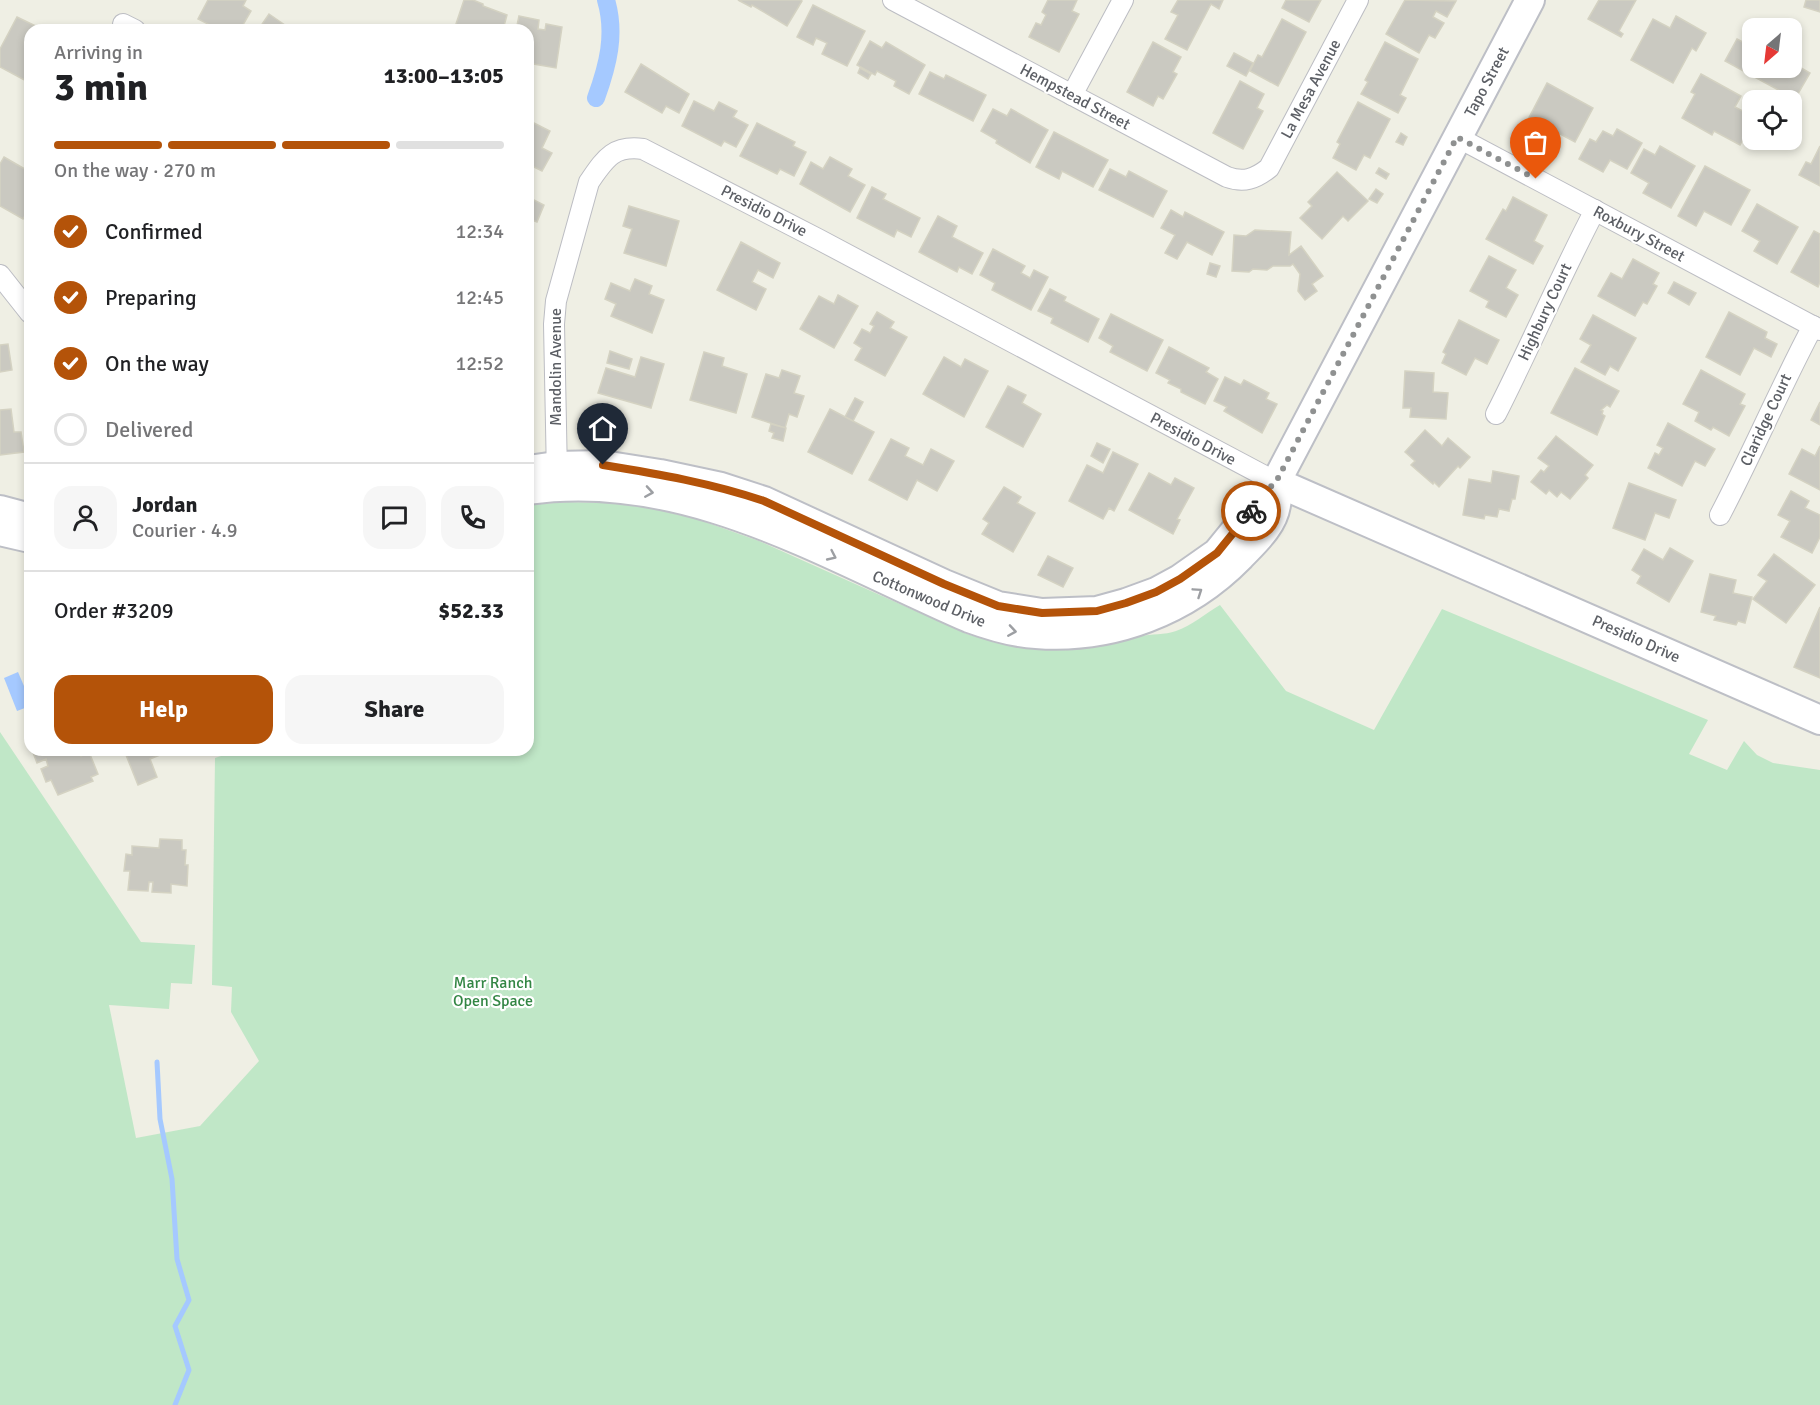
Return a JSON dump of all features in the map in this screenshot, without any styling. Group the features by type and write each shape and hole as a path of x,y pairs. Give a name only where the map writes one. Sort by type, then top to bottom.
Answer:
{"street":[{"name":"Hempstead Street","path":"893,0 1227,177 1238,181 1249,180 1260,175"},
{"path":"1072,95 1123,0"},
{"name":"La Mesa Avenue","path":"1260,175 1269,168 1275,158 1358,0"},
{"name":"Tapo Street","path":"1276,482 1530,0"},
{"name":"Roxbury Street","path":"1457,137 1817,328"},
{"name":"Presidio Drive","path":"614,152 629,147 643,149 818,239 1276,482 1820,720"},
{"name":"Mandolin Avenue","path":"557,477 554,324 556,301 589,182 614,152"},
{"name":"Highbury Court","path":"1496,414 1594,210"},
{"path":"0,275 24,305"},
{"name":"Claridge Court","path":"1720,515 1754,450 1784,380 1817,328"},
{"name":"Cottonwood Drive","path":"534,487 557,477 603,465 721,487 764,501 944,584 998,606 1042,613 1097,611 1156,592 1180,579 1217,553 1248,515 1259,497 1276,482"},
{"name":"Cottonwood Drive","path":"534,471 557,477"},
{"path":"0,510 24,516"},
{"path":"0,531 24,537"}],"green space":[{"name":"Marr Ranch Open Space","path":"567,502 609,503 650,508 697,519 759,541 967,634 1012,645 1073,647 1167,633 1187,626 1220,605 1286,691 1374,730 1442,609 1708,720 1689,754 1727,770 1744,741 1757,755 1773,763 1820,770 1820,1405 0,1405 0,732 141,942 195,945 192,984 171,983 169,1009 109,1005 136,1138 200,1126 259,1061 231,1012 232,987 212,985 215,758 221,756 534,756 534,505"}],"water":[{"path":"18,672 24,686 24,708 17,711 4,678"}],"building":[{"path":"208,0 246,0 243,6 251,11 243,24 208,24 198,19"},
{"path":"464,0 473,0 507,15 505,24 456,24"},
{"path":"738,0 802,1 787,26 752,5 751,7"},
{"path":"1048,0 1077,0 1072,11 1079,14 1059,52 1029,37 1036,23 1041,25 1046,15 1042,12"},
{"path":"1178,0 1223,0 1219,9 1211,4 1187,50 1165,39 1178,15 1171,12"},
{"path":"1286,0 1321,0 1309,22 1282,8"},
{"path":"1405,0 1456,1 1447,17 1436,11 1433,17 1444,23 1435,38 1429,35 1419,53 1386,34"},
{"path":"1599,0 1636,0 1619,31 1623,34 1621,37 1588,19"},
{"path":"1806,0 1820,0 1820,12 1804,7"},
{"path":"813,5 865,31 847,66 822,54 827,43 816,38 813,45 797,37"},
{"path":"269,14 283,24 262,24"},
{"path":"519,16 539,20 538,29 545,30 546,24 562,27 556,68 534,64 534,24 517,24"},
{"path":"1676,16 1706,33 1696,51 1692,48 1673,83 1631,60 1653,19 1670,28"},
{"path":"17,17 32,24 24,24 24,80 0,67 0,49"},
{"path":"1282,19 1306,32 1278,86 1250,71 1258,55 1262,57"},
{"path":"1737,39 1742,42 1742,70 1725,61"},
{"path":"870,41 882,48 886,42 925,65 909,94 894,86 896,81 877,71 875,75 857,65"},
{"path":"1153,42 1181,57 1173,72 1177,74 1163,99 1158,96 1153,106 1127,92"},
{"path":"1385,42 1418,59 1400,95 1406,98 1398,113 1361,94 1368,82 1365,80"},
{"path":"1234,53 1253,63 1246,76 1227,66"},
{"path":"641,64 689,94 679,113 666,106 662,113 625,92"},
{"path":"860,68 871,74 868,79 858,73"},
{"path":"1802,68 1810,73 1800,90 1778,90 1756,78 1802,78"},
{"path":"930,72 944,79 946,75 986,95 973,121 919,94"},
{"path":"1701,74 1741,96 1735,107 1742,111 1740,145 1714,131 1712,135 1682,118 1695,94 1691,92"},
{"path":"1240,81 1264,94 1257,108 1263,111 1243,149 1213,133"},
{"path":"1547,83 1593,108 1575,142 1547,127 1538,142 1521,133"},
{"path":"694,101 714,111 719,102 737,111 733,117 748,125 736,147 724,141 721,146 682,126"},
{"path":"1358,102 1390,119 1370,158 1364,155 1356,170 1333,158 1340,144 1337,142"},
{"path":"993,109 1007,116 1011,109 1048,130 1030,163 996,143 997,140 981,131"},
{"path":"534,123 550,131 542,148 552,153 542,171 534,167"},
{"path":"757,123 795,142 793,146 806,152 794,176 780,169 777,174 740,156"},
{"path":"1617,129 1642,143 1627,169 1610,160 1603,172 1579,159 1590,139 1596,142 1603,131 1613,136"},
{"path":"1054,132 1108,160 1093,187 1062,171 1059,179 1036,167"},
{"path":"1401,133 1407,137 1403,145 1396,142"},
{"path":"1660,146 1695,166 1671,208 1643,193 1649,183 1631,173 1644,149 1655,155"},
{"path":"1820,146 1820,186 1799,175 1806,162 1811,164"},
{"path":"4,157 24,169 23,219 0,206 0,164"},
{"path":"830,157 852,169 848,176 865,185 850,212 800,184 811,162 823,169"},
{"path":"1705,166 1750,190 1731,225 1704,211 1696,226 1678,216"},
{"path":"1379,168 1389,174 1386,179 1376,173"},
{"path":"1110,169 1126,177 1129,171 1167,191 1153,217 1099,190"},
{"path":"1337,172 1368,201 1348,221 1343,216 1322,239 1300,218 1312,206 1308,202"},
{"path":"872,187 886,194 883,199 920,218 911,237 897,230 894,237 857,218"},
{"path":"1376,189 1383,194 1377,203 1369,199"},
{"path":"1513,197 1547,215 1534,241 1543,246 1533,264 1486,239 1503,209 1506,211"},
{"path":"534,200 544,205 537,222 534,221"},
{"path":"1757,204 1798,227 1777,264 1754,251 1760,241 1742,231"},
{"path":"629,206 679,221 666,266 624,253 632,229 623,226"},
{"path":"1171,210 1183,217 1185,212 1224,232 1212,255 1187,242 1177,259 1165,253 1175,235 1161,228"},
{"path":"938,216 957,226 952,237 983,253 972,274 959,267 957,272 919,252"},
{"path":"1255,230 1291,232 1289,255 1301,246 1323,276 1312,284 1317,291 1305,300 1298,291 1300,274 1293,264 1273,266 1267,270 1232,271 1234,235 1246,236"},
{"path":"1814,231 1820,234 1820,282 1818,287 1791,272"},
{"path":"741,242 780,263 773,278 758,270 752,282 766,289 756,310 717,290"},
{"path":"993,249 1025,266 1021,273 1030,278 1034,270 1048,277 1031,310 992,290 995,283 980,275"},
{"path":"1489,256 1516,270 1506,288 1518,295 1506,317 1486,307 1489,301 1470,291"},
{"path":"1633,259 1659,273 1653,284 1657,286 1647,304 1643,302 1635,316 1598,296 1611,273 1622,279"},
{"path":"1210,263 1220,266 1216,277 1207,274"},
{"path":"635,279 652,286 649,294 664,300 652,333 611,316 616,304 605,299 611,283 630,291"},
{"path":"1674,282 1696,293 1689,305 1668,293"},
{"path":"1050,289 1066,297 1064,301 1099,319 1088,342 1051,323 1053,318 1038,311"},
{"path":"838,295 858,306 834,348 800,329 819,296 834,304"},
{"path":"877,312 894,322 890,328 907,337 885,376 855,360 862,348 854,343 862,329 870,333 874,326 870,324"},
{"path":"1729,312 1767,332 1765,338 1777,344 1771,357 1754,348 1740,375 1706,357"},
{"path":"1111,314 1163,340 1147,371 1110,352 1113,346 1099,338"},
{"path":"1593,315 1636,338 1618,371 1610,366 1605,375 1581,362 1591,345 1580,339"},
{"path":"1459,320 1499,340 1487,364 1475,358 1466,375 1442,363 1446,354 1443,352"},
{"path":"8,344 12,370 0,372 0,345"},
{"path":"1169,347 1209,368 1206,372 1218,379 1205,404 1181,392 1181,389 1168,383 1170,380 1156,373"},
{"path":"610,351 632,359 629,369 607,363"},
{"path":"704,352 724,358 722,366 747,374 736,413 690,400"},
{"path":"641,357 664,364 651,408 598,393 606,368 635,377"},
{"path":"944,357 961,367 965,359 988,371 964,417 923,394"},
{"path":"1575,368 1619,391 1610,407 1607,405 1601,410 1605,416 1597,435 1551,413"},
{"path":"782,370 800,376 794,393 804,396 797,417 789,414 785,428 752,417 766,374 779,378"},
{"path":"1701,370 1745,394 1740,404 1745,406 1729,436 1695,421 1699,412 1683,404"},
{"path":"1405,371 1434,373 1433,392 1448,393 1446,419 1410,417 1411,408 1403,408"},
{"path":"1225,377 1241,385 1244,380 1269,393 1266,399 1277,404 1262,433 1224,411 1227,407 1214,401"},
{"path":"1008,386 1026,395 1022,403 1041,414 1023,447 986,427"},
{"path":"855,398 863,402 853,421 845,417"},
{"path":"1820,402 1820,425 1811,420"},
{"path":"11,409 14,432 21,432 24,452 0,455 0,410"},
{"path":"830,409 874,432 852,474 808,452"},
{"path":"1668,423 1715,449 1705,466 1695,461 1682,486 1648,468 1655,453 1659,455 1663,448 1657,445"},
{"path":"771,424 786,428 783,441 772,438 774,433 769,431"},
{"path":"1425,430 1442,446 1448,438 1470,457 1460,468 1458,466 1439,487 1411,465 1415,461 1405,452"},
{"path":"1556,436 1593,465 1585,475 1588,478 1570,499 1561,492 1557,497 1549,490 1546,494 1531,482 1541,470 1544,472 1549,466 1538,458"},
{"path":"891,439 909,448 905,456 923,465 931,449 954,461 937,491 917,480 907,500 869,480"},
{"path":"1097,443 1110,449 1103,463 1091,456"},
{"path":"1820,446 1820,490 1789,474 1802,449 1815,456"},
{"path":"1113,452 1138,464 1114,511 1109,508 1103,519 1069,501 1087,465 1103,473"},
{"path":"1493,471 1519,476 1515,499 1512,499 1509,511 1499,509 1497,517 1485,515 1484,519 1463,515 1469,479 1491,483"},
{"path":"1149,473 1171,485 1175,478 1194,488 1177,519 1180,520 1173,534 1129,510"},
{"path":"1629,483 1676,500 1669,518 1655,513 1645,540 1613,528"},
{"path":"1004,487 1021,497 1017,503 1035,513 1013,552 982,534 989,523 983,519"},
{"path":"1791,491 1809,501 1805,508 1820,515 1820,537 1812,553 1781,537 1790,521 1778,515"},
{"path":"1670,548 1693,561 1669,602 1637,583 1641,576 1632,570 1644,549 1663,560"},
{"path":"1774,554 1815,585 1786,623 1753,599 1767,581 1758,575"},
{"path":"1048,556 1073,568 1063,587 1038,575"},
{"path":"1710,574 1736,580 1733,593 1752,597 1745,623 1738,621 1736,625 1714,620 1716,616 1701,612"},
{"path":"1820,607 1820,678 1794,667"},
{"path":"34,756 91,756 98,774 91,777 93,781 58,795 51,780 46,782 41,769 48,766 46,759 37,763"},
{"path":"126,756 157,756 150,759 157,777 138,785"},
{"path":"160,839 182,840 182,850 186,850 185,865 188,865 187,886 171,884 171,893 152,892 153,882 149,882 148,891 128,890 130,871 124,871 126,854 132,855 132,846 159,848"}],"waterway":[{"path":"596,98 609,49 610,25 606,0"},
{"path":"157,1062 160,1119 172,1179 177,1259 189,1300 175,1326 189,1370 175,1405"}],"way so far":[{"path":"1251,511 1259,497 1276,482 1457,137 1536,179"}],"route":[{"path":"603,465 721,487 764,501 944,584 998,606 1042,613 1097,611 1156,592 1198,568 1217,553 1251,511"}]}
